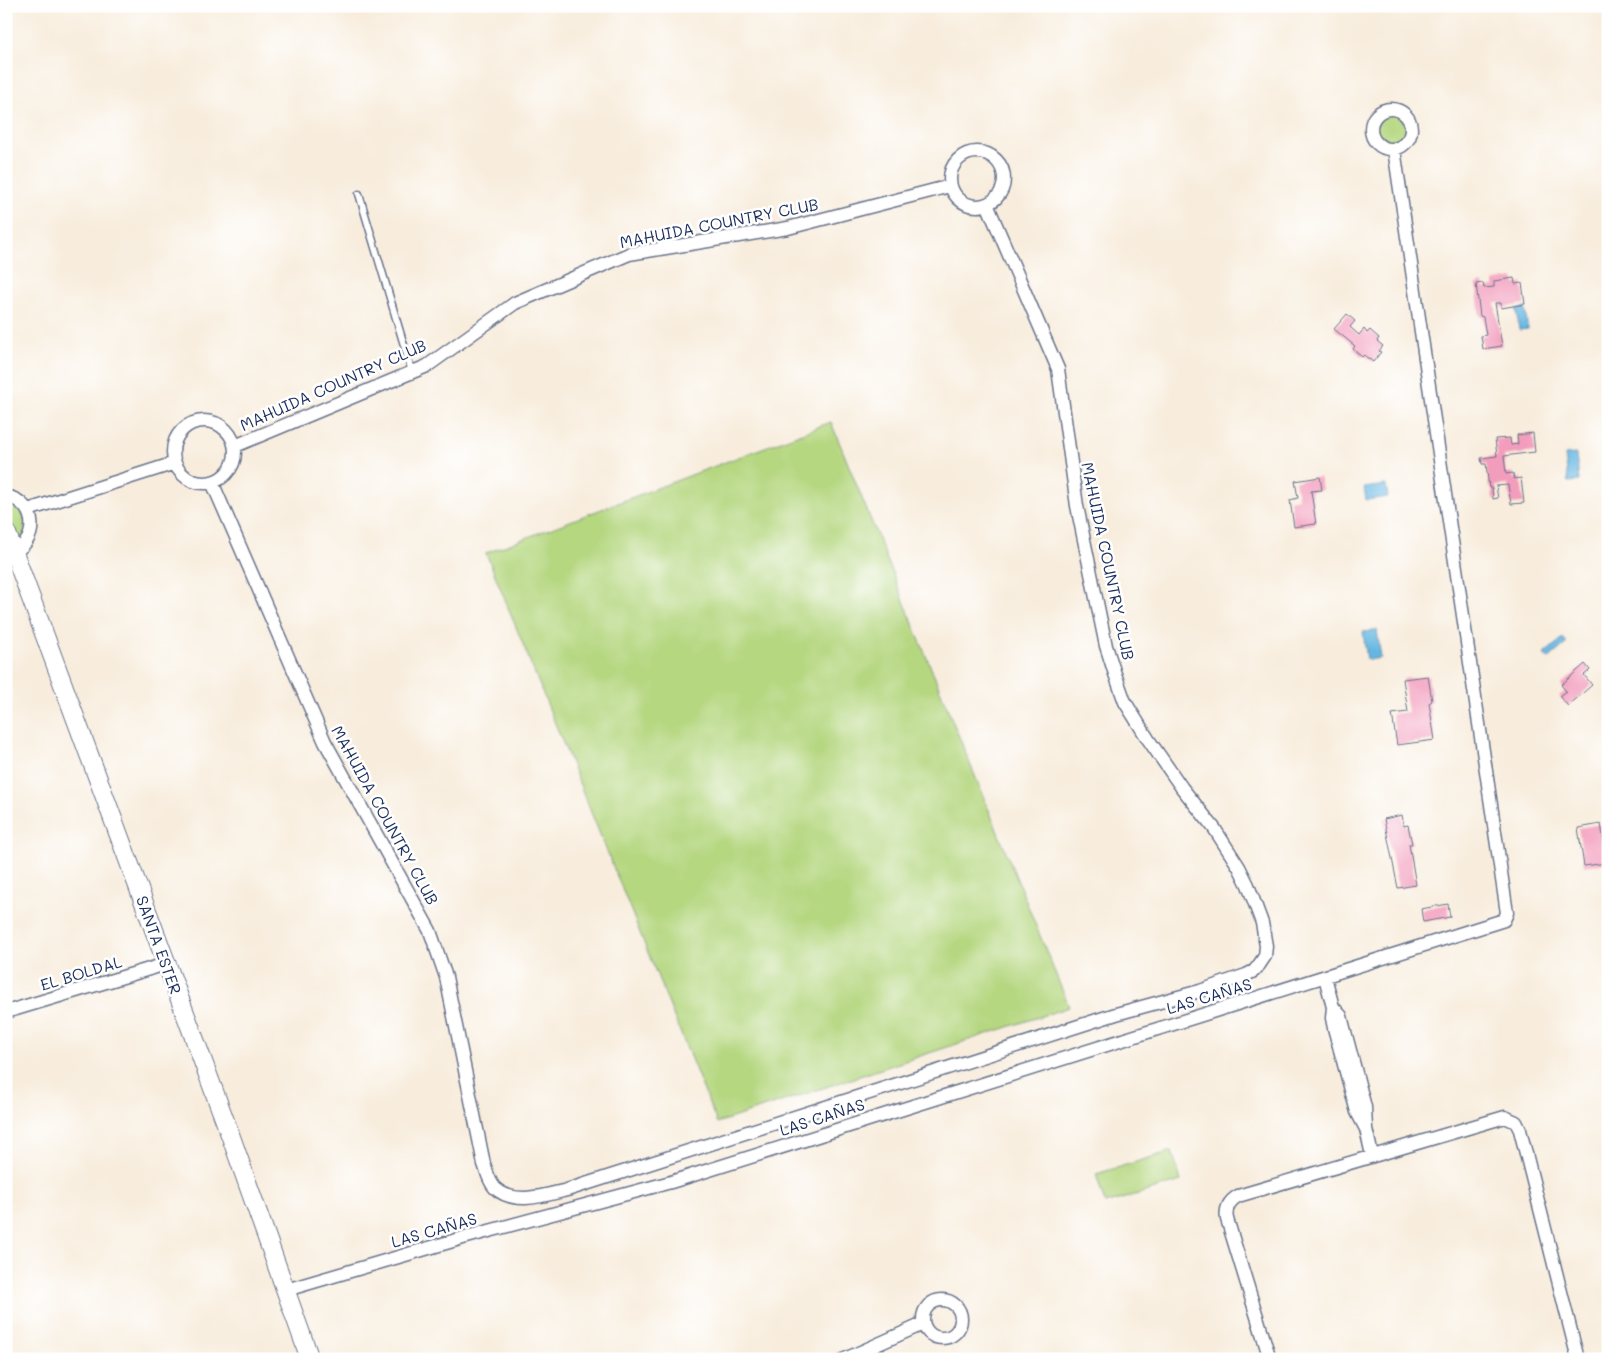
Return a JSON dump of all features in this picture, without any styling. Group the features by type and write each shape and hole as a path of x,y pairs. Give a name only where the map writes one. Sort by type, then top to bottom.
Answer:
{"street":[{"name":"LAS CAÑAS","path":"286,1290 462,1238 670,1182 1504,920 1507,914 1394,149"},
{"path":"981,152 990,155 999,163 1003,171 1004,183 1000,192 994,200 987,204 978,206 968,205 958,199 950,186 949,177 953,165 961,157 970,153 981,152"},
{"name":"MAHUIDA COUNTRY CLUB","path":"235,446 427,366 515,303 629,254 788,228 950,186"},
{"name":"MAHUIDA COUNTRY CLUB","path":"212,482 325,742 430,931 446,977 484,1164 488,1178 502,1193 516,1197 536,1197 567,1190 1116,1014 1200,991 1254,971 1265,956 1266,946 1262,923 1239,867 1214,828 1182,788 1148,739 1125,702 1106,646 1076,506 1058,369 987,204"},
{"path":"200,420 218,423 232,437 235,446 233,464 228,472 212,482 194,482 179,471 172,454 173,444 182,428 200,420"},
{"path":"28,510 175,464"},
{"path":"6,496 22,503 28,510 31,519 28,539 22,547 10,553"},
{"name":"SANTA ESTER","path":"6,531 10,553 166,964 310,1359"},
{"name":"EL BOLDAL","path":"6,1012 166,964"},
{"path":"1326,977 1333,1007 1332,1018 1334,1028 1357,1112 1366,1129 1372,1155"},
{"path":"1270,1359 1226,1220 1228,1205 1238,1196 1500,1117 1516,1122 1520,1130 1578,1359"},
{"path":"845,1359 923,1324"}],"lane":[{"path":"359,194 412,372"}],"green space":[{"path":"1391,114 1397,115 1402,119 1406,124 1406,136 1402,141 1397,145 1391,146 1385,145 1380,141 1376,136 1375,130 1376,124 1380,119 1385,115"},
{"path":"831,422 1069,1007 717,1123 486,553"},
{"path":"6,502 21,511 25,524 24,536 6,550"},
{"path":"1172,1151 1181,1181 1105,1204 1096,1174"}],"water":[{"path":"1525,308 1528,329 1519,330 1516,309"},
{"path":"1576,454 1579,481 1568,482 1565,455"},
{"path":"1386,485 1388,497 1366,500 1364,488"},
{"path":"1377,630 1381,658 1367,660 1363,632"},
{"path":"1563,638 1567,643 1548,659 1544,654"}],"building":[{"path":"1514,278 1515,284 1522,283 1525,304 1501,308 1501,303 1495,303 1502,346 1483,349 1481,336 1486,335 1483,317 1480,316 1476,284 1483,283 1484,288 1494,287 1494,281"},
{"path":"1347,314 1355,321 1350,327 1359,335 1364,329 1367,333 1370,330 1379,338 1377,341 1383,346 1373,362 1364,355 1362,357 1353,349 1355,346 1334,329"},
{"path":"1533,433 1535,452 1504,456 1506,474 1513,473 1514,479 1521,478 1524,503 1511,504 1508,485 1496,486 1498,498 1493,499 1492,488 1489,488 1486,464 1482,464 1481,458 1497,456 1495,439 1510,438 1511,445 1518,444 1517,435"},
{"path":"1320,477 1322,490 1311,491 1316,524 1294,527 1290,500 1298,498 1295,481"},
{"path":"1585,664 1590,670 1584,675 1592,685 1568,706 1559,696 1566,691 1561,685"},
{"path":"1428,676 1432,701 1429,703 1435,740 1397,745 1392,714 1408,712 1403,679"},
{"path":"1402,815 1404,826 1408,825 1412,844 1409,844 1416,885 1398,888 1384,819"},
{"path":"1601,824 1607,863 1584,866 1578,828"},
{"path":"1448,904 1450,917 1423,922 1421,909"}]}
